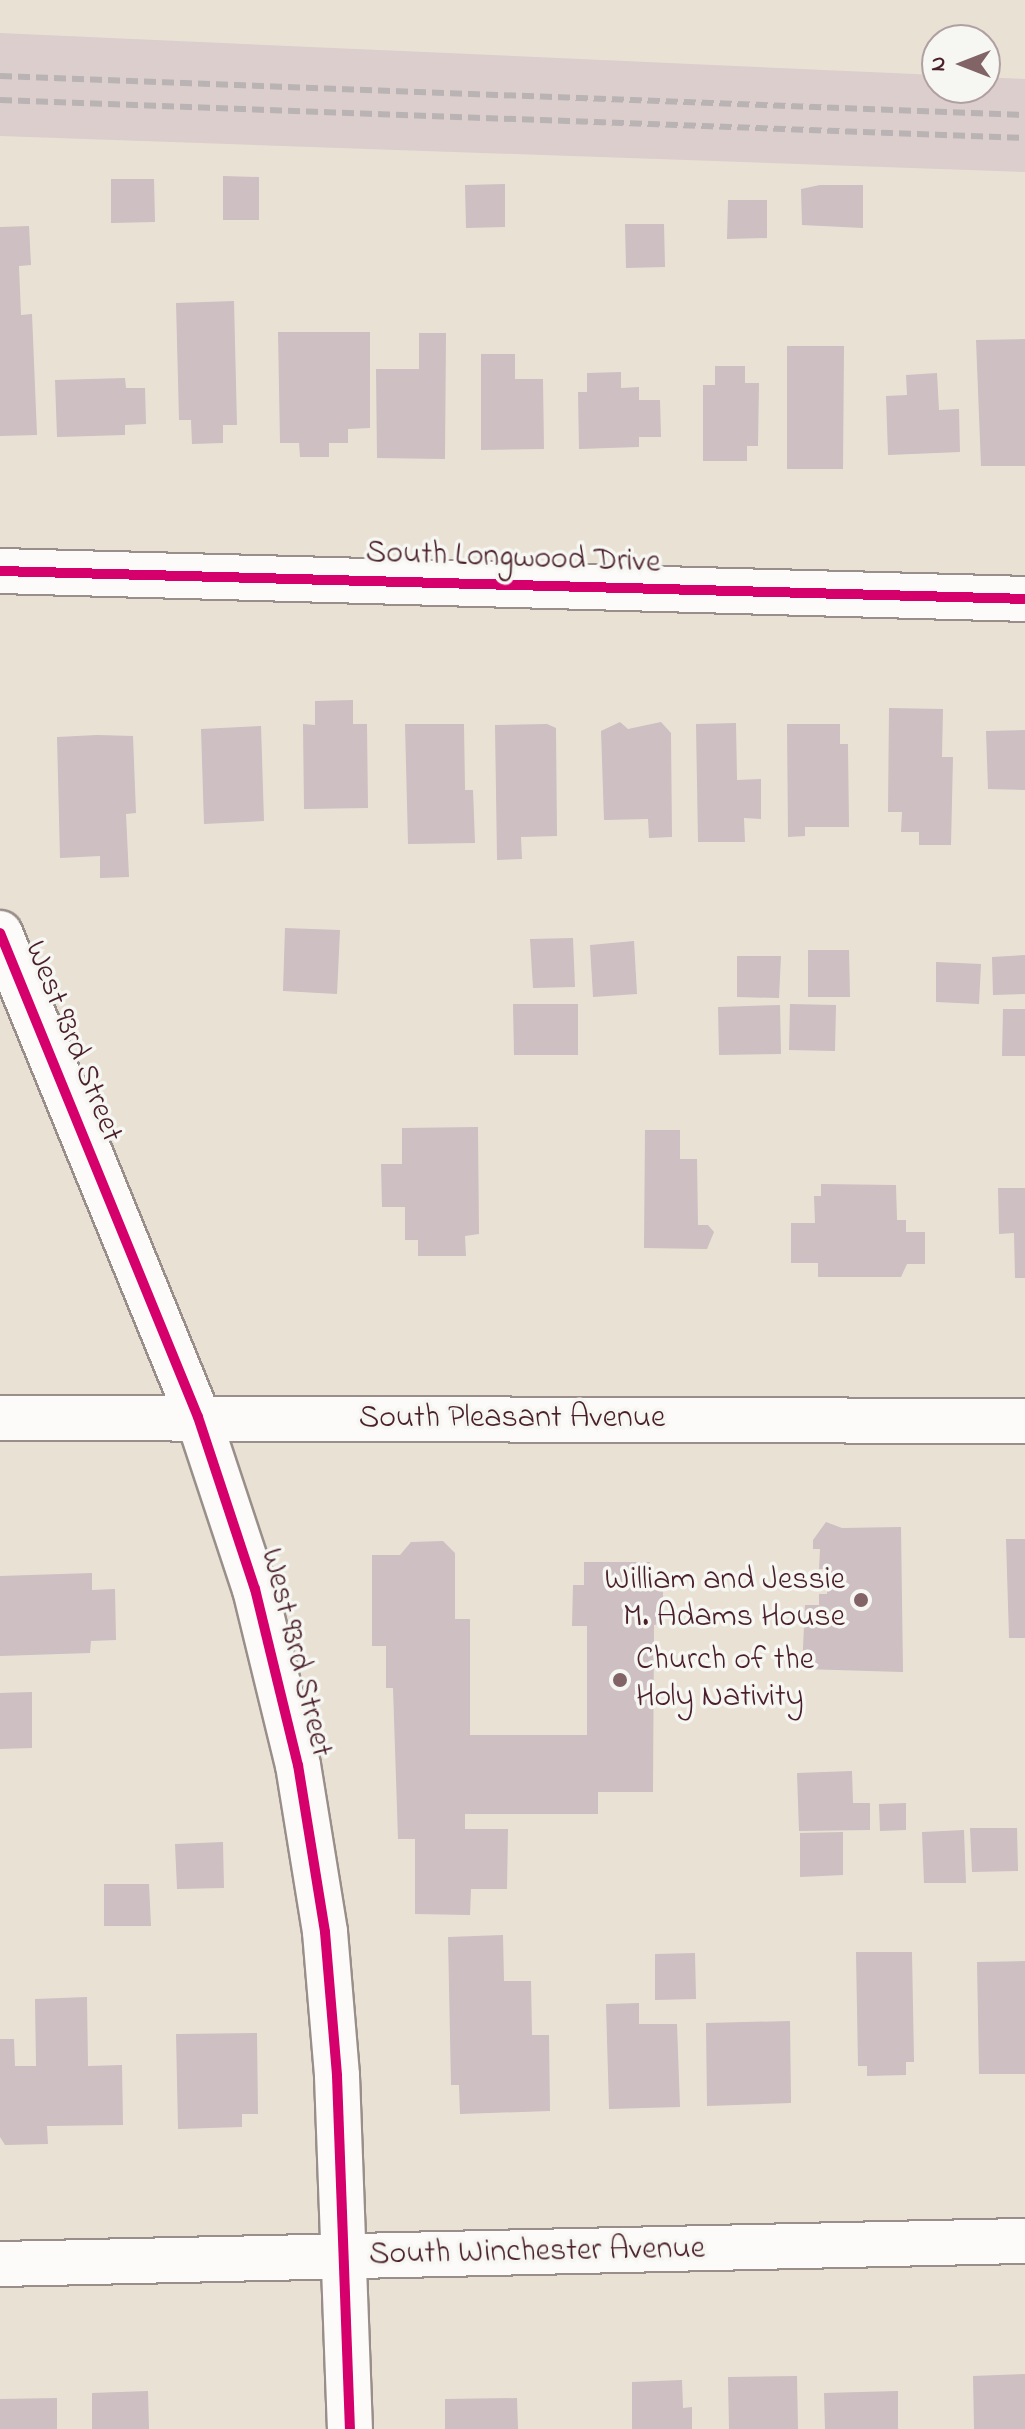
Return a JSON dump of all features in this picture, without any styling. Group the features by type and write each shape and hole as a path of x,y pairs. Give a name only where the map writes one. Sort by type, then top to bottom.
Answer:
{"street":[{"name":"South Longwood Drive","path":"0,571 1025,599"},
{"name":"West 93rd Street","path":"0,933 12,997 198,1417 255,1589 298,1765 325,1932 348,2258 350,2429"},
{"name":"South Pleasant Avenue","path":"0,1418 1025,1421"},
{"name":"South Winchester Avenue","path":"0,2264 1025,2241"}],"shaded area":[{"path":"0,33 921,74 921,104 1001,104 1001,78 1025,79 1025,172 0,136"}],"building":[{"path":"223,176 259,177 259,220 223,220"},
{"path":"111,179 154,179 155,222 111,223"},
{"path":"505,184 505,227 466,228 465,185"},
{"path":"820,185 863,185 863,228 802,225 801,189"},
{"path":"728,200 767,200 767,238 727,239"},
{"path":"625,224 664,224 665,267 626,268"},
{"path":"29,226 31,265 19,266 21,315 32,314 37,435 0,436 0,227"},
{"path":"234,301 237,425 223,425 223,443 192,444 191,420 179,420 176,303"},
{"path":"278,332 370,332 370,428 348,429 348,443 329,443 329,457 300,457 299,443 280,443"},
{"path":"419,333 446,333 445,459 377,458 376,369 419,369"},
{"path":"1025,339 1025,466 981,466 976,340"},
{"path":"787,346 844,346 843,469 787,469"},
{"path":"481,354 515,354 515,379 543,379 544,449 481,450"},
{"path":"715,366 745,366 745,383 759,383 758,446 747,446 747,461 703,461 703,385 715,385"},
{"path":"621,372 621,388 639,387 639,400 660,400 661,437 639,437 639,447 579,449 578,392 587,392 587,373"},
{"path":"937,373 939,410 959,409 960,452 888,455 886,396 907,395 906,375"},
{"path":"125,378 126,388 145,388 146,424 125,425 125,435 57,437 55,380"},
{"path":"353,700 353,724 367,724 368,808 304,809 303,724 315,725 315,701"},
{"path":"889,708 943,709 942,757 953,757 951,845 919,845 919,832 901,832 902,812 888,812"},
{"path":"620,722 628,729 661,722 671,733 672,837 649,838 648,819 604,820 601,731"},
{"path":"736,723 737,780 761,779 761,819 744,818 745,842 698,842 696,724"},
{"path":"405,724 464,724 465,790 473,790 475,843 408,844"},
{"path":"547,724 556,728 557,836 521,837 522,859 497,860 495,725"},
{"path":"787,724 840,724 840,744 848,744 849,827 805,827 805,836 788,837"},
{"path":"261,726 264,821 204,824 201,729"},
{"path":"1025,730 1025,790 988,789 986,731"},
{"path":"133,736 136,813 126,814 129,877 100,878 100,856 60,858 57,737"},
{"path":"285,928 340,930 337,994 283,991"},
{"path":"573,938 575,987 533,988 530,939"},
{"path":"634,941 637,994 593,997 590,945"},
{"path":"808,950 849,950 850,997 808,997"},
{"path":"1025,955 1025,994 993,995 992,957"},
{"path":"737,956 781,956 779,998 737,997"},
{"path":"936,962 981,964 979,1004 936,1002"},
{"path":"513,1004 578,1004 578,1055 514,1055"},
{"path":"790,1004 836,1005 835,1051 789,1050"},
{"path":"780,1005 781,1054 719,1055 718,1007"},
{"path":"1003,1009 1025,1009 1025,1056 1002,1056"},
{"path":"478,1127 479,1234 465,1236 466,1256 418,1256 418,1240 405,1240 405,1207 382,1207 381,1164 402,1164 402,1128"},
{"path":"645,1130 680,1130 680,1159 697,1159 698,1225 708,1225 714,1232 707,1249 644,1248"},
{"path":"821,1184 896,1185 897,1220 906,1220 906,1232 925,1232 925,1264 907,1264 901,1277 818,1277 818,1263 791,1263 791,1223 815,1223 814,1196 821,1196"},
{"path":"998,1188 1025,1188 1025,1278 1015,1278 1014,1233 999,1234"},
{"name":"William and Jessie M. Adams House","path":"826,1522 842,1528 901,1527 903,1672 802,1669 805,1605 819,1605 819,1594 827,1594 827,1569 819,1569 820,1549 813,1549 813,1540"},
{"path":"1006,1539 1025,1539 1025,1638 1009,1638"},
{"path":"443,1541 455,1553 455,1619 470,1619 470,1735 587,1735 587,1626 572,1626 573,1585 584,1585 584,1562 650,1562 650,1578 663,1578 663,1623 654,1625 653,1792 598,1792 598,1814 465,1814 465,1829 508,1829 507,1889 471,1889 470,1915 415,1914 415,1839 398,1839 393,1688 386,1688 386,1646 372,1646 372,1555 400,1555 411,1542"},
{"path":"92,1573 92,1590 115,1589 116,1640 91,1641 90,1653 0,1656 0,1576"},
{"path":"32,1692 32,1748 0,1749 0,1693"},
{"path":"852,1771 853,1803 870,1803 870,1830 799,1831 797,1773"},
{"path":"906,1803 906,1830 880,1831 879,1804"},
{"path":"970,1828 1017,1828 1018,1871 972,1872"},
{"path":"964,1830 966,1883 924,1883 922,1832"},
{"path":"843,1832 843,1875 800,1877 800,1833"},
{"path":"223,1842 224,1888 177,1889 175,1844"},
{"path":"104,1884 149,1884 151,1926 104,1926"},
{"path":"503,1935 504,1981 531,1981 532,2035 549,2035 550,2111 460,2114 459,2085 451,2085 448,1937"},
{"path":"856,1952 912,1952 914,2062 906,2062 906,2075 867,2076 867,2066 858,2066"},
{"path":"695,1953 696,1999 655,2000 655,1954"},
{"path":"1025,1961 1025,2074 979,2074 977,1962"},
{"path":"87,1997 88,2066 122,2065 123,2125 47,2126 48,2144 5,2145 0,2137 0,2039 14,2039 15,2066 36,2066 35,1999"},
{"path":"639,2003 639,2024 677,2024 680,2107 609,2109 606,2004"},
{"path":"790,2021 791,2103 707,2106 706,2023"},
{"path":"257,2033 258,2114 242,2114 242,2127 178,2129 176,2034"},
{"path":"1025,2374 1025,2429 974,2429 973,2376"},
{"path":"797,2376 798,2429 729,2429 728,2377"},
{"path":"682,2380 683,2408 692,2407 692,2429 632,2429 632,2382"},
{"path":"148,2391 149,2429 92,2429 92,2393"},
{"path":"898,2391 898,2429 825,2429 824,2393"},
{"path":"57,2398 57,2429 0,2429 0,2399"},
{"path":"517,2398 518,2429 445,2429 445,2399"}],"railway":[{"path":"0,76 1025,115"},
{"path":"0,100 1025,138"}],"cycle path":[{"path":"0,571 1025,599"},
{"path":"0,933 198,1417 255,1589 298,1765 325,1932 337,2076 350,2429"}],"place":[{"name":"William and Jessie M. Adams House","path":"861,1600"},
{"name":"Church of the Holy Nativity","path":"620,1680"}]}
